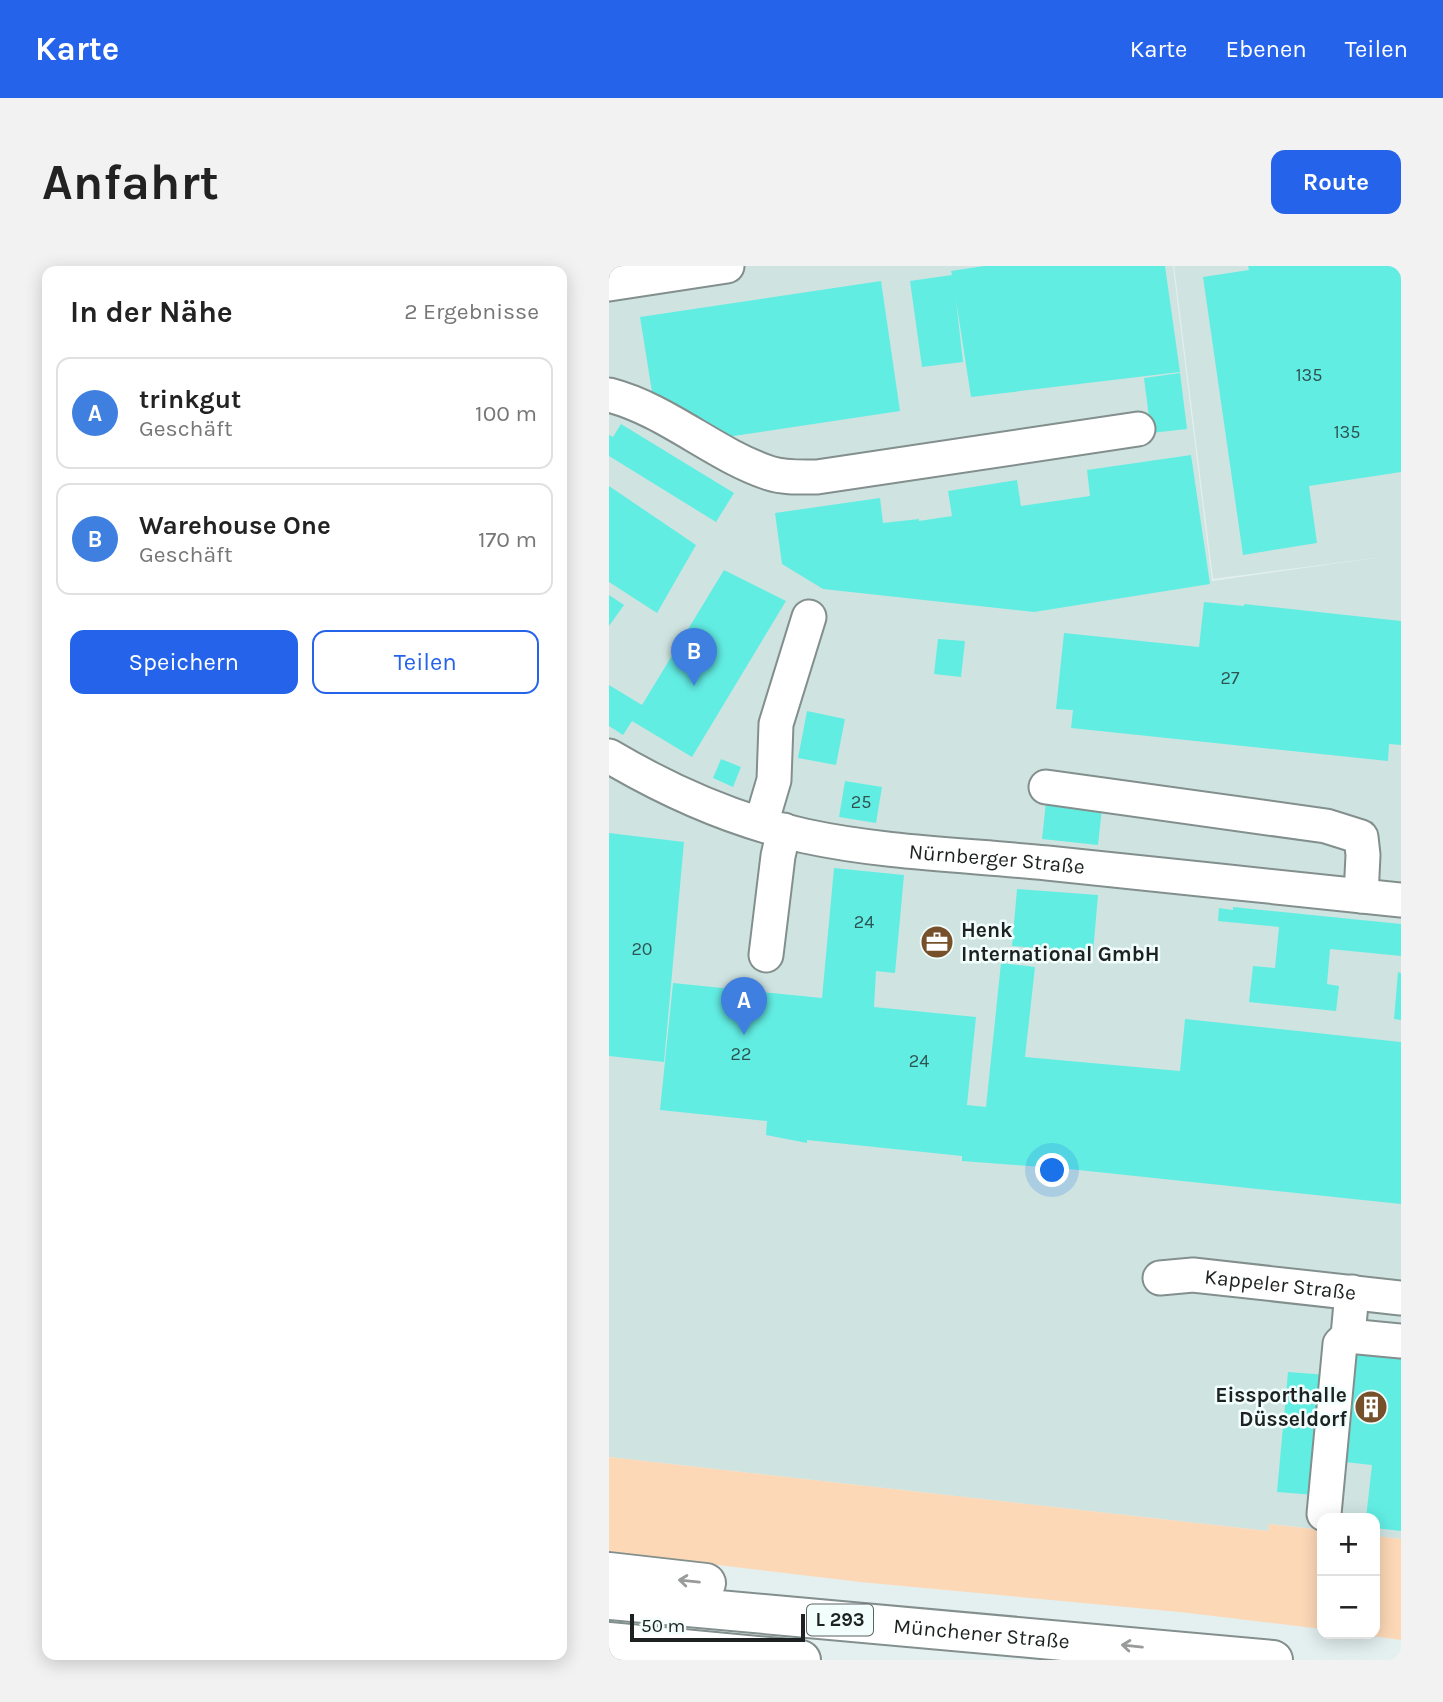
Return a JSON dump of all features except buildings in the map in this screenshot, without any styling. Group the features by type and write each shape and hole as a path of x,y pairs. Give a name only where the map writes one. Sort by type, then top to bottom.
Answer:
{"highway":[{"path":"609,1572 942,1609 1013,1621 1070,1640"},
{"name":"Münchener Straße","path":"609,1600 1273,1660"},
{"name":"L 293","path":"609,1642 801,1660"}],"street":[{"path":"609,284 727,266"},
{"path":"609,395 625,399 751,466 771,474 792,477 817,477 1138,429"},
{"path":"766,955 778,856 772,827 776,724 809,617"},
{"name":"Nürnberger Straße","path":"609,756 690,799 772,827 851,844 1401,900"},
{"path":"1046,786 1326,826 1361,836 1361,895"},
{"name":"Kappeler Straße","path":"1160,1278 1193,1275 1401,1298"},
{"path":"1324,1513 1340,1345 1347,1336 1352,1293"},
{"path":"1347,1336 1401,1342"}],"shaded area":[{"path":"609,266 1173,266 1212,581 1382,557 1213,579 1174,266 1401,266 1401,891 773,822 609,749"},
{"path":"609,763 769,834 1401,905 1401,1539 1380,1537 1380,1513 1317,1513 1317,1529 1269,1524 1268,1531 609,1457"},
{"path":"609,1457 1268,1531 1269,1524 1317,1529 1317,1628 1180,1612 860,1582 609,1552"},
{"path":"1380,1537 1401,1539 1401,1640 1380,1637"}],"place":[{"name":"Warehouse One","path":"694,686"},
{"name":"Henk International GmbH","path":"937,942"},
{"name":"trinkgut","path":"744,1035"},
{"name":"Eissporthalle Düsseldorf","path":"1371,1407"}]}
